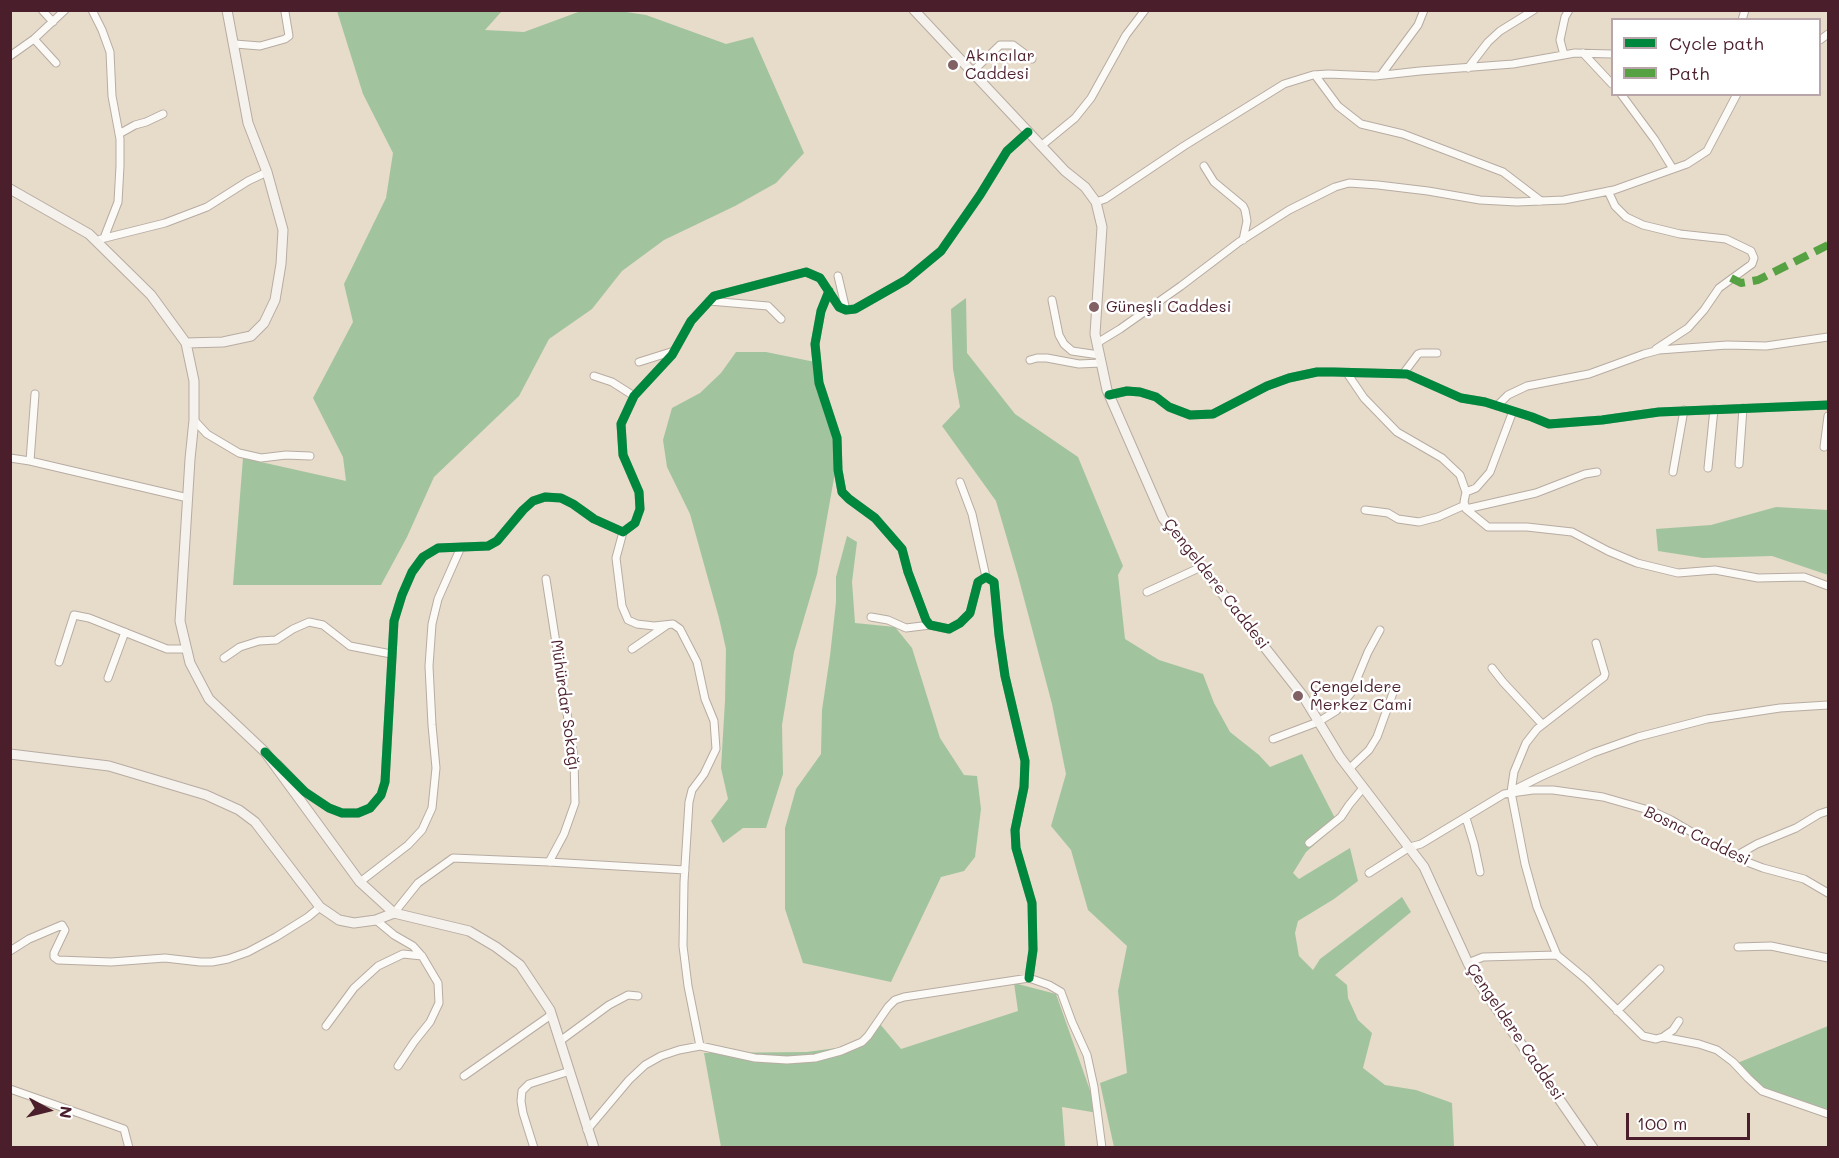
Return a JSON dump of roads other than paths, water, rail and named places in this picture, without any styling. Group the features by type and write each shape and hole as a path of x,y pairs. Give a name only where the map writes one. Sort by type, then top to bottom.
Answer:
{"street":[{"path":"42,10 53,22"},
{"path":"10,56 34,39 65,10"},
{"path":"92,10 110,52 112,96 119,134 120,166 117,202 100,239"},
{"path":"186,343 222,342 251,336 264,323 275,300 281,264 283,230 267,172 248,123 228,10"},
{"path":"914,10 1065,171 1085,187 1096,202 1105,199 1184,146 1284,84 1315,75 1381,75 1513,64 1583,53 1611,54"},
{"path":"1041,146 1075,118 1091,98 1126,35 1145,10"},
{"path":"1381,75 1418,25 1424,10"},
{"path":"1468,68 1488,42 1500,31 1534,10"},
{"path":"1564,55 1560,40 1565,17 1569,10"},
{"path":"235,44 260,46 285,39 289,36 285,12"},
{"path":"34,39 56,63"},
{"path":"972,72 1000,45 1013,45 1032,59"},
{"path":"1583,53 1611,83"},
{"path":"1315,75 1338,106 1361,124 1402,134 1503,172 1541,201"},
{"path":"1622,96 1673,169"},
{"path":"1097,343 1164,298 1243,240 1289,210 1335,187 1349,183 1428,191 1480,200 1517,202 1564,200 1608,191 1687,164 1707,151 1736,96"},
{"path":"119,134 163,114"},
{"path":"700,1046 683,946 685,870 692,790 704,774 716,749 714,721 705,699 697,662 680,629 673,624 654,626 637,624 628,620 622,606 616,558 623,532 634,523 640,509 639,492 623,455 621,424 634,396 674,351 691,321 714,296 806,272 820,278 839,307 846,310 855,309 906,280 941,251 1007,151 1028,132"},
{"path":"1204,166 1214,182 1243,206 1247,221 1243,240"},
{"path":"100,239 165,223 207,207 267,172"},
{"path":"10,189 100,239 151,296 186,343 194,381 194,420 180,621 190,663 209,699 305,792 329,808 342,813 358,813 370,808 381,795 385,782 394,621 412,572 423,557 438,548 488,546 497,541 533,501 544,497 561,498 594,519 623,532"},
{"path":"1497,406 1508,395 1527,386 1589,374 1653,351 1688,328 1719,288 1752,264 1754,258 1751,251 1726,239 1680,234 1643,225 1626,217 1615,206 1608,191"},
{"name":"Çengeldere Caddesi","path":"1096,202 1102,227 1095,334 1100,359 1109,395 1163,518 1303,696 1349,769 1424,867 1481,986 1593,1148"},
{"path":"838,276 846,310"},
{"path":"829,291 821,311 815,344 819,383 837,438 838,470 842,492 875,518 902,549 908,572 930,625"},
{"path":"1052,300 1059,335 1064,344 1072,351 1100,359"},
{"path":"709,301 768,306 781,319"},
{"path":"1653,351 1727,345 1766,346 1828,338"},
{"path":"639,362 674,351"},
{"path":"1403,374 1418,354 1437,353"},
{"path":"1030,360 1047,358 1078,364 1100,359"},
{"path":"1109,395 1140,392 1156,397 1169,407 1190,415 1213,414 1267,386 1317,372 1403,374 1461,398 1497,406 1549,424 1602,420 1659,411 1828,405"},
{"path":"1347,373 1364,398 1396,432 1442,458 1460,475 1466,492 1465,507 1488,527 1527,527 1572,532 1637,563 1678,573 1715,570 1758,578 1804,577 1828,586"},
{"path":"594,376 612,382 634,396"},
{"path":"30,461 35,394"},
{"path":"1739,464 1743,408"},
{"path":"1708,468 1714,409"},
{"path":"1673,472 1684,410"},
{"path":"1466,492 1476,488 1490,472 1513,411"},
{"path":"1824,447 1828,416"},
{"path":"194,420 207,434 239,453 261,458 286,455 310,456"},
{"path":"10,458 188,498"},
{"path":"1365,510 1388,513 1398,519 1419,522 1465,507 1536,493 1585,474 1597,472"},
{"path":"960,482 972,514 986,577 994,582 1005,676 1025,761 1024,787 1015,830 1016,848 1032,903 1033,950 1029,978"},
{"path":"360,882 408,845 422,830 432,808 436,768 429,666 432,624 438,599 461,547"},
{"path":"1147,592 1201,567"},
{"path":"871,617 888,620 906,628 930,625 949,629 960,623 970,613 978,582 986,577"},
{"name":"Mühürdar Sokağı","path":"546,579 574,758 575,803 564,834 549,862"},
{"path":"58,662 74,615 88,618 167,649 187,650"},
{"path":"224,658 240,647 259,641 276,640 293,628 309,622 323,625 350,646 391,654"},
{"path":"632,649 667,625"},
{"path":"1273,739 1318,722 1336,711 1351,693 1380,630"},
{"path":"108,678 125,632"},
{"path":"1596,643 1605,677 1537,729 1526,743 1514,772 1511,792 1536,907 1557,955 1587,980 1643,1036 1656,1039 1663,1037 1717,1050 1733,1062 1762,1091 1828,1114"},
{"path":"1492,668 1542,724"},
{"path":"1349,769 1369,750 1377,737 1394,690"},
{"path":"1511,792 1583,758 1638,737 1707,719 1780,708 1828,705"},
{"path":"265,752 360,882 394,913 469,931 520,965 552,1015 594,1148"},
{"path":"10,754 109,766 206,795 231,806 255,822 320,907 339,920 354,923 376,920 394,913 418,883 453,858 685,870"},
{"path":"1309,843 1341,818 1348,805 1363,788"},
{"name":"Bosna Caddesi","path":"1369,873 1504,794 1553,790 1603,796 1641,807 1664,816 1734,857 1804,879 1828,893"},
{"path":"1734,857 1756,844 1796,828 1828,811"},
{"path":"1466,818 1480,872"},
{"path":"10,951 29,939 62,925 65,930 54,953 54,957 58,960 111,962 165,958 212,962 248,952 292,927 320,907"},
{"path":"376,920 422,956 438,983 440,1003 430,1022 398,1066"},
{"path":"1738,947 1771,946 1828,958"},
{"path":"326,1026 354,988 378,966 403,954 422,956"},
{"path":"1468,963 1492,956 1557,955"},
{"path":"1617,1011 1660,969"},
{"path":"587,1130 629,1080 645,1065 661,1056 700,1046 756,1058 787,1060 815,1058 841,1051 862,1041 895,1000 1029,978 1049,984 1061,992 1087,1055 1094,1087 1102,1148"},
{"path":"560,1041 609,1005 628,995 639,996"},
{"path":"464,1076 552,1015"},
{"path":"1663,1037 1679,1021"},
{"path":"534,1148 523,1113 522,1091 529,1084 570,1071"},
{"path":"10,1089 124,1129 129,1148"}],"place":[{"name":"Akıncılar Caddesi","path":"953,65"},
{"name":"Güneşli Caddesi","path":"1094,307"},
{"name":"Çengeldere Merkez Cami","path":"1298,696"}]}
